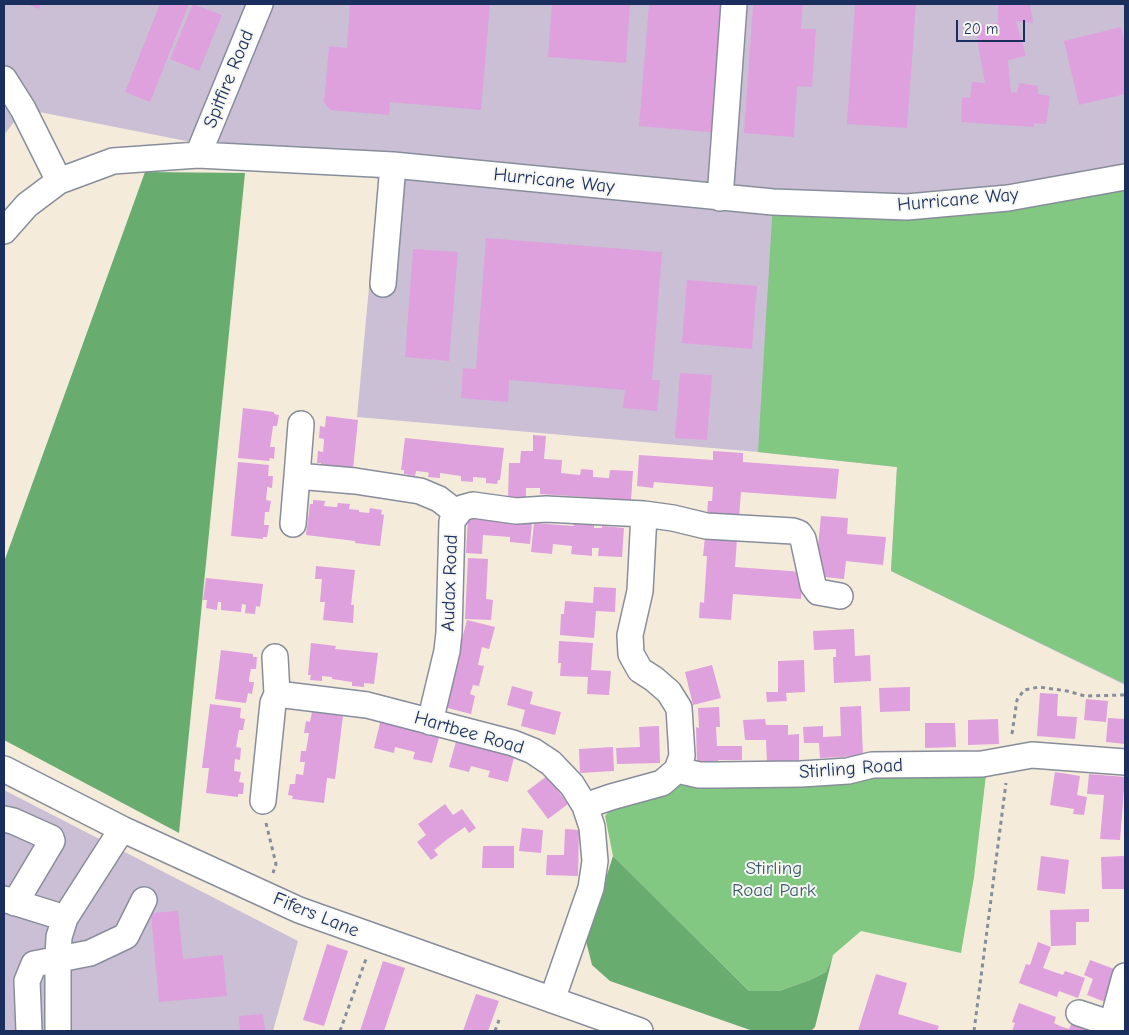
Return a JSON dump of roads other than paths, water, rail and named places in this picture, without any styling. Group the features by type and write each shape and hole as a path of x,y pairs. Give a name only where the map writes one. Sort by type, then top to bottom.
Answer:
{"street":[{"name":"Spitfire Road","path":"198,155 260,4"},
{"path":"720,198 734,4"},
{"path":"4,79 24,109 59,181"},
{"name":"Hurricane Way","path":"4,231 27,205 59,181 113,161 198,155 393,165 720,198 799,204 907,207 1008,198 1125,177"},
{"path":"383,284 393,165"},
{"path":"293,524 301,424"},
{"path":"297,476 355,481 420,491 439,499 457,513"},
{"name":"Audax Road","path":"430,722 447,651 449,633 452,521 462,508 473,505 516,511 546,509 644,514 673,518 706,526 793,531 800,533 803,539 813,585 818,592 840,596"},
{"path":"585,806 662,783 678,770 682,756 679,708 669,692 640,670 631,654 630,635 640,591 644,514"},
{"path":"263,801 273,703 277,694 275,657"},
{"name":"Hartbee Road","path":"277,694 367,705 512,743 533,751 551,763 572,786 585,806 592,827 595,862 591,888 552,1000"},
{"name":"Stirling Road","path":"678,770 699,775 801,774 848,770 872,765 982,764 1032,755 1125,762"},
{"name":"Fifers Lane","path":"4,769 122,829 299,910 640,1031"},
{"path":"7,826 51,838 52,841 9,901 65,918"},
{"path":"58,1031 59,937 65,918 122,829"},
{"path":"29,1031 27,982 34,964 90,953 126,936 144,900"},
{"path":"1079,1013 1119,1026 1125,976"}],"park label":[{"name":"Stirling Road Park","path":"774,880"}]}
